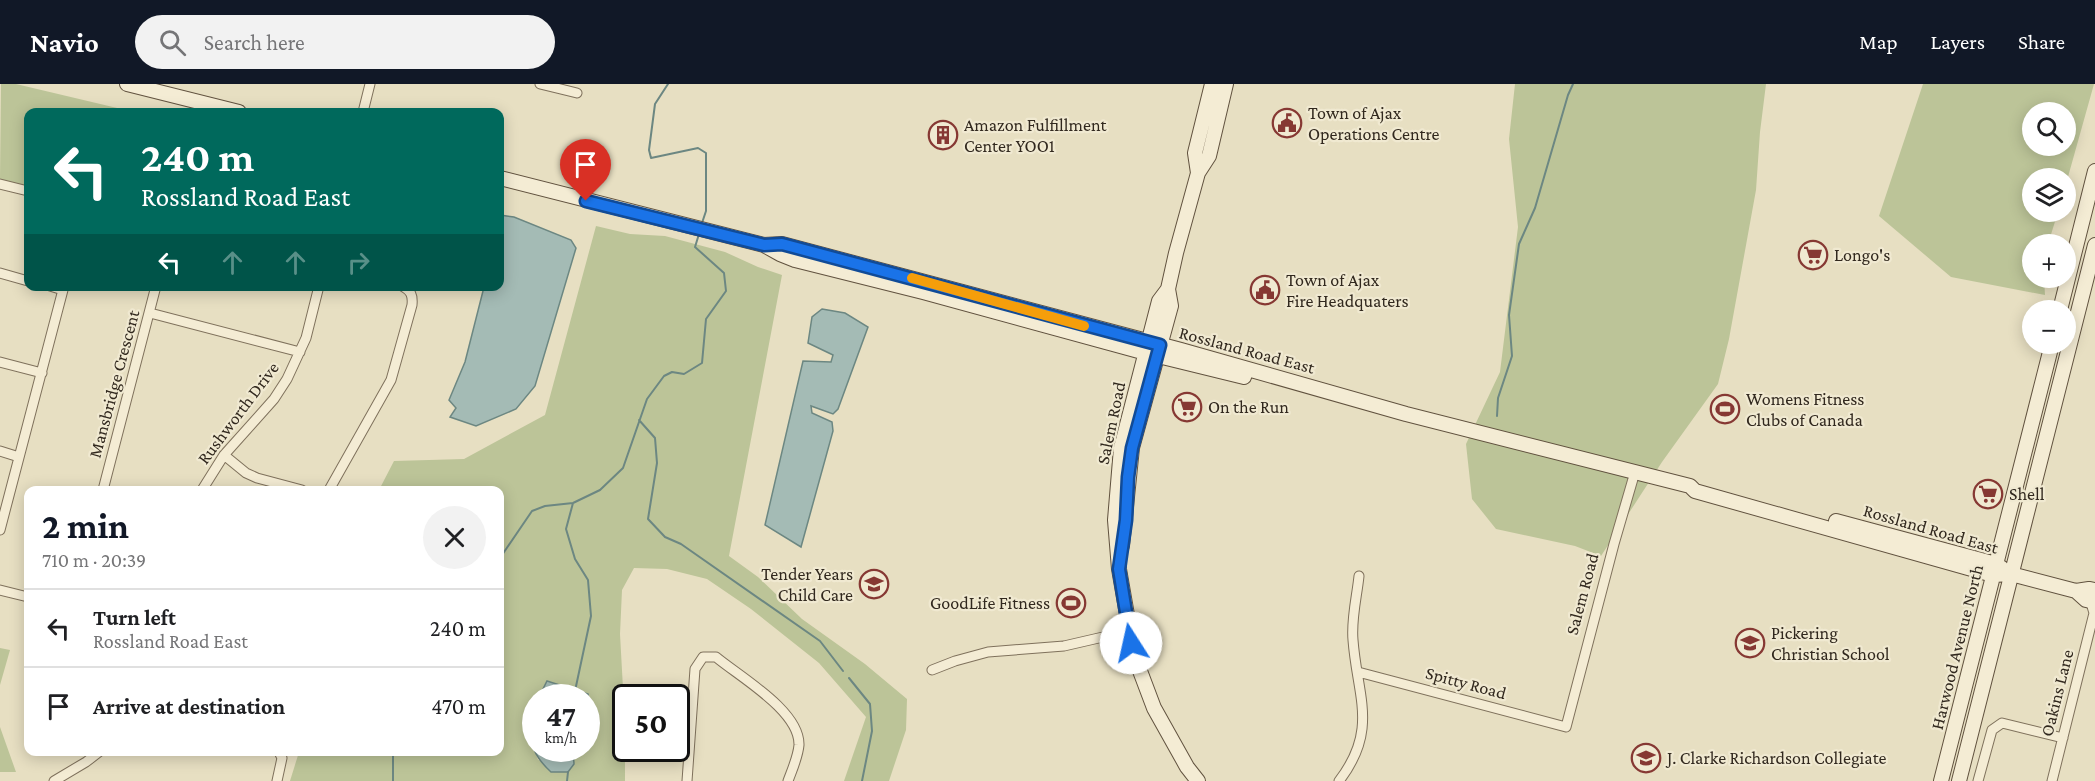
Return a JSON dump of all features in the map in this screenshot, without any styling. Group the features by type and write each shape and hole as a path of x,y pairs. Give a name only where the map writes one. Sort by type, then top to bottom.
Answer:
{"main road":[{"path":"127,84 223,108"},
{"name":"Salem Road","path":"1198,173 1195,153 1212,84"},
{"name":"Salem Road","path":"1198,781 1187,767 1154,708 1134,655 1119,569 1114,520 1120,448 1153,349 1171,306 1168,289 1198,173 1209,156 1226,84"},
{"path":"2062,300 2095,171"},
{"name":"Rossland Road East","path":"504,179 764,245 795,260 1690,486 1695,482 2011,574 2076,591 2090,589 2094,604"},
{"path":"2079,233 2095,238"},
{"name":"Harwood Avenue North","path":"1959,781 2095,245"},
{"name":"Harwood Avenue North","path":"1941,781 2049,354"},
{"path":"2042,382 2060,386"}],"street":[{"path":"364,108 370,84"},
{"path":"543,84 577,93"},
{"path":"0,184 24,190"},
{"path":"0,273 24,280"},
{"path":"0,530 62,291"},
{"name":"Mansbridge Crescent","path":"105,486 155,291"},
{"name":"Rushworth Drive","path":"204,486 224,454 274,399 287,379 300,352 318,291"},
{"path":"331,486 391,380 412,304 413,297 409,291"},
{"path":"150,313 300,352"},
{"path":"0,362 42,373"},
{"path":"0,452 19,457"},
{"path":"224,454 246,473 287,486"},
{"name":"Salem Road","path":"1566,726 1635,472"},
{"path":"1339,781 1348,769 1357,749 1363,726 1363,700 1353,640 1359,576"},
{"path":"0,590 24,596"},
{"name":"Oakins Lane","path":"2052,781 2094,604"},
{"path":"932,670 988,652 1064,646 1129,631"},
{"path":"687,781 695,669 703,657 716,657 779,706 792,721 799,745 788,781"},
{"name":"Spitty Road","path":"1358,672 1566,726"},
{"path":"1978,781 1992,730 1996,725 2002,723 2063,738"},
{"path":"54,781 94,756"},
{"path":"277,781 281,756"}],"green space":[{"path":"1,84 16,84 117,108 24,108 24,187 0,179"},
{"path":"1515,84 1766,84 1756,190 1729,339 1718,384 1662,462 1601,556 1575,546 1496,529 1472,499 1466,444 1500,372 1518,227 1509,139"},
{"path":"1923,84 2094,84 2076,148 2076,102 2022,102 2022,156 2074,156 2070,168 2022,168 2022,222 2055,222 2051,234 2022,234 2022,288 2045,288 2045,295 1951,277 1879,216"},
{"path":"596,226 630,234 665,236 725,252 782,275 729,556 758,577 802,619 865,664 907,699 906,730 889,781 844,781 866,717 819,663 751,609 707,579 667,569 634,568 622,590 620,634 623,684 612,684 612,762 625,762 625,781 290,781 298,756 504,756 504,486 381,486 394,461 464,459 545,415"},
{"path":"0,648 10,650 0,685"},
{"path":"0,727 16,772 0,772"}],"water":[{"path":"504,216 514,217 571,240 576,248 535,386 516,409 476,426 450,417 456,408 449,400 465,362 483,291 504,291"},
{"path":"822,309 845,313 868,327 838,409 833,414 811,406 812,413 832,422 833,431 801,547 765,525 803,361 831,362 833,355 808,343 812,317"},
{"path":"542,762 574,762 574,764 568,772 551,772"}],"waterway":[{"path":"668,84 655,104 649,150 651,158 698,148 706,153 706,211 702,223"},
{"path":"1497,416 1498,398 1512,356 1509,315 1519,244 1535,208 1573,84"},
{"path":"504,552 532,511 545,506 573,503 600,490 623,468 647,399 664,376 672,372 684,374 702,363 706,319 726,291 724,273 695,247 699,234"},
{"path":"639,420 655,438 657,463 648,519 665,537 681,544 820,641 843,671"},
{"path":"573,503 566,529 575,559 588,580 591,616 576,684"},
{"path":"849,678 870,704 872,731 862,781"},
{"path":"393,756 393,781"},
{"path":"567,781 568,772"}],"slow traffic":[{"path":"912,278 1084,326"}],"place":[{"name":"Town of Ajax Operations Centre","path":"1287,123"},
{"name":"Amazon Fulfillment Center YOO1","path":"943,135"},
{"name":"Longo's","path":"1813,255"},
{"name":"Town of Ajax Fire Headquaters","path":"1265,290"},
{"name":"On the Run","path":"1187,407"},
{"name":"Womens Fitness Clubs of Canada","path":"1725,409"},
{"name":"Shell","path":"1988,494"},
{"name":"Tender Years Child Care","path":"874,584"},
{"name":"GoodLife Fitness","path":"1071,603"},
{"name":"Pickering Christian School","path":"1750,643"},
{"name":"J. Clarke Richardson Collegiate","path":"1646,758"}],"route":[{"path":"586,201 764,245 782,244 1160,345 1132,448 1119,569 1131,643"}]}
